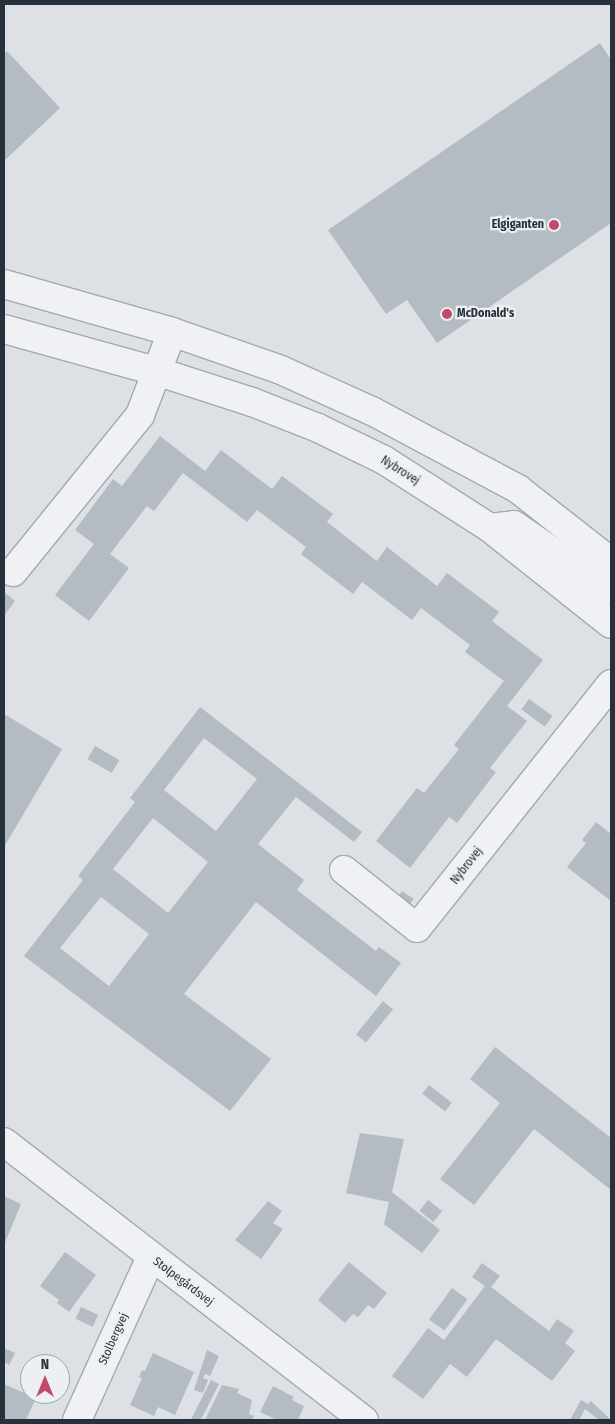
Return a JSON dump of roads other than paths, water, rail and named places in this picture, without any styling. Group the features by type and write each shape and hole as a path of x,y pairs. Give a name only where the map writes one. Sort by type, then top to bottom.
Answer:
{"street":[{"path":"4,284 172,332 281,370 453,452 518,489 611,562"},
{"name":"Nybrovej","path":"4,329 159,372 318,428 384,460 490,528 611,624"},
{"path":"13,572 140,415 159,372 172,332"},
{"path":"490,528 514,525 611,591"},
{"name":"Nybrovej","path":"344,870 417,928 611,684"},
{"name":"Stolpegårdsvej","path":"4,1142 364,1420"},
{"name":"Stolbergvej","path":"77,1420 151,1257"}],"place":[{"name":"Elgiganten","path":"554,225"},
{"name":"McDonald's","path":"447,314"}]}
